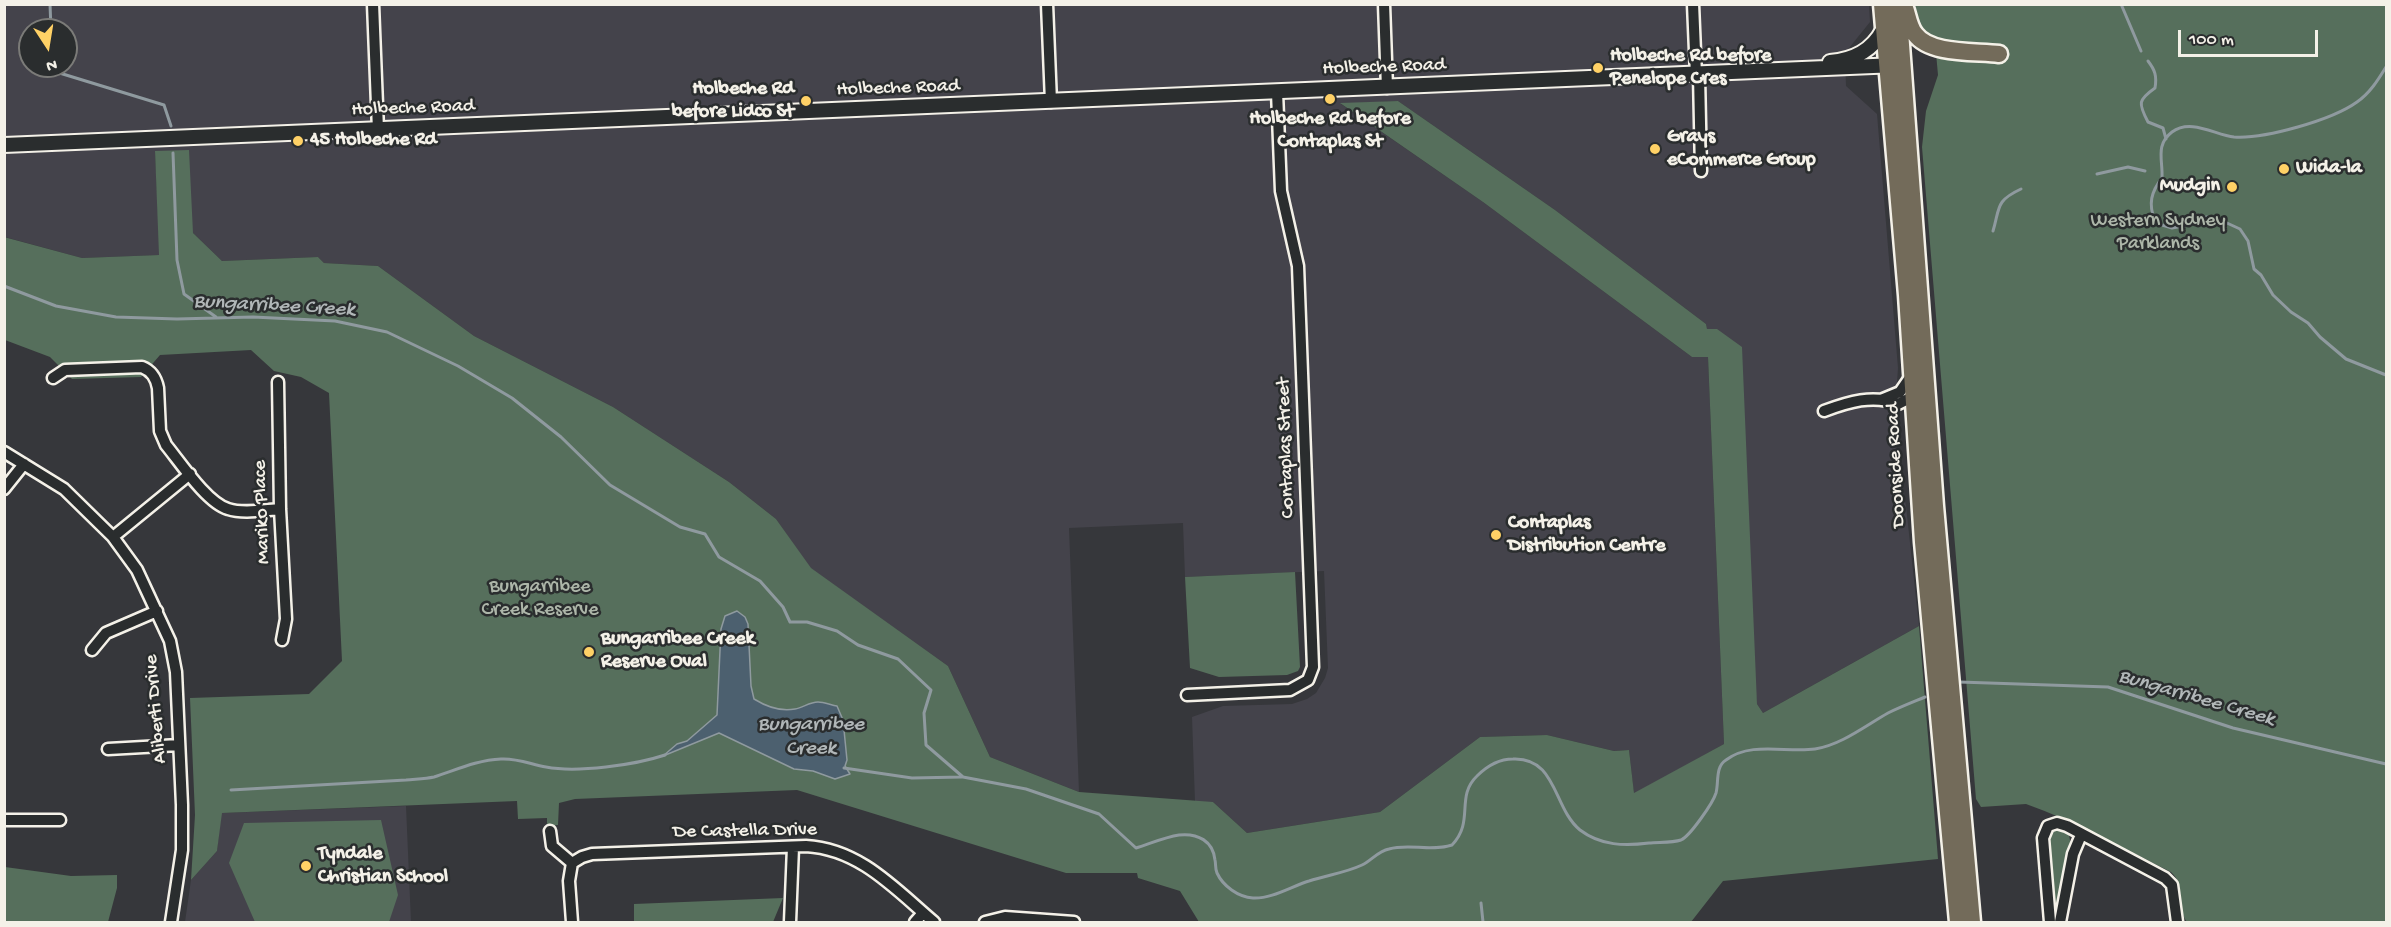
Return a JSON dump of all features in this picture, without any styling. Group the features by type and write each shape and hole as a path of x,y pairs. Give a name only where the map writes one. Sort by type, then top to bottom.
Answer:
{"main road":[{"name":"Doonside Road","path":"1882,4 1883,30 1895,66"},
{"name":"Doonside Road","path":"1899,4 1895,66 1920,373 1972,922"},
{"path":"1903,4 1914,34 1925,44 1944,49 2000,54"},
{"name":"Doonside Road","path":"1920,373 1914,396 1923,542 1958,922"}],"street":[{"path":"373,4 378,130"},
{"path":"1047,4 1051,102"},
{"path":"1384,4 1388,88"},
{"path":"1693,4 1701,171"},
{"name":"Holbeche Road","path":"1793,70 1815,63 1848,59 1872,46 1883,30"},
{"name":"Holbeche Road","path":"4,144 1895,66"},
{"name":"Contaplas Street","path":"1187,694 1290,690 1305,683 1313,667 1298,266 1282,198 1277,92"},
{"path":"53,378 65,370 142,367 148,370 157,380 159,388 162,438 214,502 228,510 280,509"},
{"path":"1882,399 1905,386 1920,373"},
{"name":"Mariko Place","path":"278,382 280,509 286,619 282,640"},
{"path":"1898,404 1914,396"},
{"path":"1824,411 1855,400 1882,399 1898,404 1905,410 1916,434"},
{"name":"Aliberti Drive","path":"4,452 64,489 113,537 137,570 170,641 176,672 182,849 171,922"},
{"path":"4,489 24,464"},
{"path":"113,537 190,474"},
{"path":"92,650 106,633 157,611"},
{"path":"108,749 179,744"},
{"path":"4,811 5,821 60,820"},
{"path":"2050,922 2043,838 2045,830 2051,824 2056,823 2067,826 2170,882 2177,922"},
{"path":"550,831 552,846 572,863 569,880 572,922"},
{"path":"2060,922 2073,854 2081,835"},
{"path":"790,922 793,847"},
{"name":"De Castella Drive","path":"572,863 585,855 592,854 793,847 825,848 856,859 874,871 934,922"},
{"path":"915,922 923,913"},
{"path":"985,922 1012,916 1074,922"}],"shaded area":[{"path":"4,5 1869,5 1870,22 1845,53 1846,86 1877,114 1898,368 1894,425 1906,506 1919,626 1763,713 1757,704 1706,324 1555,210 1398,101 1341,104 1483,202 1692,357 1708,357 1724,744 1634,794 1629,750 1614,751 1547,735 1480,737 1380,812 1247,833 1213,802 1195,802 1192,717 1223,706 1292,704 1316,693 1325,678 1328,668 1324,571 1185,577 1183,523 1069,528 1079,792 990,757 948,666 810,568 776,519 729,482 613,407 474,336 378,266 324,263 318,257 222,261 193,233 155,151 160,255 82,258 5,237"},
{"name":"Tyndale Christian School","path":"406,806 411,922 185,922 191,880 217,851 221,813"}],"green space":[{"name":"Western Sydney Parklands","path":"1914,5 2386,5 2386,922 2187,922 2182,910 2179,884 2171,872 2045,811 2026,804 1981,807 1976,799 1922,147 1926,111 1938,75 1936,53 1919,21"},
{"name":"Bungarribee Creek Reserve","path":"1398,101 1555,210 1706,324 1707,329 1717,329 1742,347 1757,704 1763,713 1919,626 1938,859 1723,881 1691,922 1199,922 1180,891 1138,878 1137,873 1066,873 797,790 575,799 559,803 558,825 547,826 547,818 518,819 517,801 222,813 217,851 191,880 195,815 190,698 309,694 342,661 329,393 301,377 274,371 251,350 160,355 141,377 72,379 50,357 5,340 4,237 82,258 159,255 155,151 189,150 193,233 222,261 318,257 324,263 378,266 474,336 613,407 729,482 776,519 811,568 948,666 990,757 1079,792 1213,802 1247,833 1380,812 1480,737 1547,735 1614,751 1629,750 1634,793 1724,744 1708,357 1692,357 1483,202 1340,103"},
{"path":"1295,572 1300,667 1298,671 1287,675 1219,677 1190,668 1185,577"},
{"name":"Tyndale Christian School","path":"381,820 398,895 389,922 255,922 229,863 244,823"},
{"path":"2060,829 2069,835 2071,846 2058,919 2054,921 2047,843 2052,831"},
{"path":"5,867 71,876 117,875 117,888 108,922 5,922"},
{"path":"783,898 773,922 634,922 634,904"}],"water":[{"name":"Bungarribee Creek","path":"737,611 745,617 748,624 751,686 754,699 784,710 818,702 837,706 843,720 847,760 845,766 850,774 835,779 813,771 794,769 719,733 663,756 677,744 687,741 717,715 721,629 725,616"}],"waterway":[{"path":"50,4 51,18"},
{"path":"2121,4 2141,51"},
{"path":"2148,61 2155,73 2155,88 2145,96 2141,106 2148,122 2163,128 2166,139"},
{"path":"2386,67 2370,90 2357,102 2315,122 2280,132 2247,137 2227,136 2195,127 2179,128 2172,132 2163,142 2162,178 2155,188 2151,204 2155,221 2172,228 2188,225 2206,217 2216,218 2240,229 2248,241 2254,269 2261,275 2273,295 2291,312 2308,323 2320,337 2346,359 2386,375"},
{"path":"76,78 164,105 171,126"},
{"path":"173,153 177,260 184,294 216,317"},
{"path":"2097,174 2128,167 2145,171"},
{"path":"1993,231 2003,201 2021,189"},
{"name":"Bungarribee Creek","path":"4,286 56,306 116,317 177,319 253,317 335,321 387,332 458,366 512,398 561,437 610,485 680,527 705,534 719,557 760,581 783,607 790,622 807,622 837,631 858,645 898,659 931,690 924,713 926,745 963,777 1026,789 1099,814 1136,848 1179,835 1198,837 1208,843 1214,853 1216,871 1223,882 1232,890 1247,897 1260,898 1349,870 1389,849 1397,847 1436,848 1452,845 1463,827 1465,801 1471,784 1489,766 1508,759 1527,761 1538,766 1553,786 1571,821 1580,830 1596,839 1613,844 1681,840 1695,826 1714,798 1720,767 1736,754 1758,749 1804,750 1825,747 1888,713 1925,697"},
{"name":"Bungarribee Creek","path":"1959,682 2108,687 2233,728 2386,764"},
{"path":"231,790 427,778 475,763 501,759 518,760 559,769 573,769 622,765 665,755"},
{"path":"844,768 912,778 962,777"},
{"path":"1481,903 1483,922"}],"place":[{"name":"Holbeche Rd before Penelope Cres","path":"1598,68"},
{"name":"Holbeche Rd before Contaplas St","path":"1330,99"},
{"name":"Holbeche Rd before Lidco St","path":"806,101"},
{"name":"45 Holbeche Rd","path":"298,141"},
{"name":"Grays eCommerce Group","path":"1655,149"},
{"name":"Wida-la","path":"2284,169"},
{"name":"Mudgin","path":"2232,187"},
{"name":"Contaplas Distribution Centre","path":"1496,535"},
{"name":"Bungarribee Creek Reserve Oval","path":"589,652"},
{"name":"Tyndale Christian School","path":"306,866"}]}
